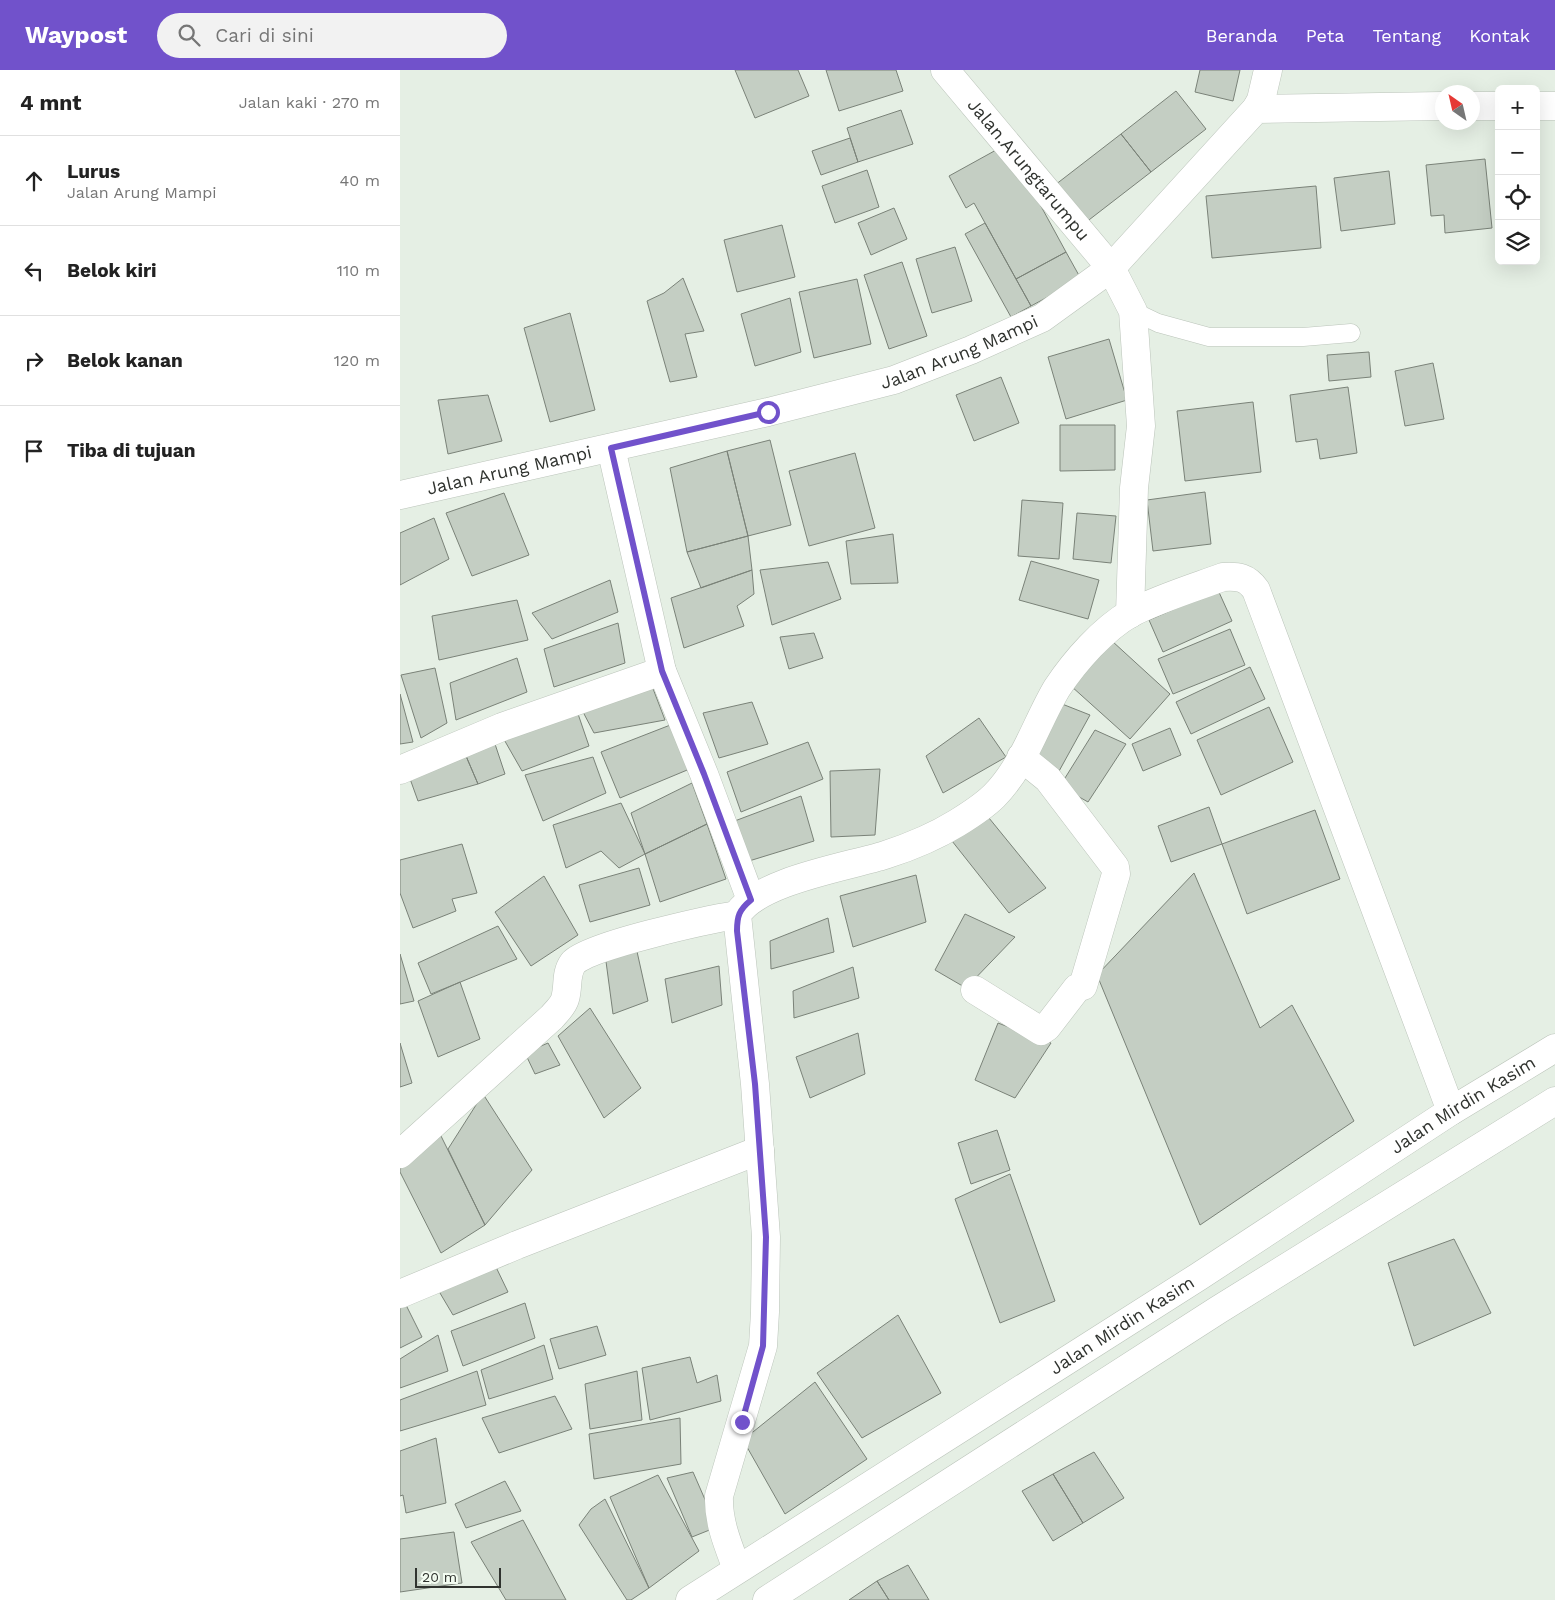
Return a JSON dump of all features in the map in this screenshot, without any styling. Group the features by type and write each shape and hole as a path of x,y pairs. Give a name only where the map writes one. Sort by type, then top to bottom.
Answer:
{"main road":[{"name":"Jalan.Arungtarumpu","path":"945,70 1111,268 1133,311"},
{"path":"1268,70 1261,100 1256,109 1435,106"},
{"path":"1480,106 1495,106"},
{"path":"1540,106 1555,106"},
{"name":"Jalan Arung Mampi","path":"400,494 768,412 894,380 971,350 1042,318 1111,268 1256,109"},
{"path":"1130,614 1134,488 1141,426 1133,311"},
{"path":"611,448 662,671 704,774 744,908 766,1237 763,1346 719,1496 718,1510 723,1531 737,1569"},
{"path":"400,1154 552,1017 564,1001 568,989 567,972 578,958 744,908 787,883 886,854 943,831 994,796 1021,758 1058,688 1078,660 1102,636 1130,614 1223,577 1237,576 1249,580 1256,590 1451,1111"},
{"path":"400,770 502,727 662,671"},
{"path":"976,990 1041,1031 1047,1027 1077,988 1082,986 1116,874 1115,867 1048,779 1021,758"},
{"name":"Jalan Mirdin Kasim","path":"690,1600 1198,1277 1451,1111 1555,1048"},
{"path":"767,1600 1218,1310 1555,1101"},
{"path":"400,1294 517,1245 760,1150"},
{"path":"1198,1277 1218,1310"}],"lane":[{"path":"1133,311 1158,323 1209,337 1303,337 1351,333"}],"building":[{"path":"735,70 798,70 809,96 755,118"},
{"path":"826,70 896,70 903,91 839,111"},
{"path":"1200,70 1240,70 1233,101 1195,92"},
{"path":"1176,91 1206,129 1151,172 1121,134"},
{"path":"901,110 913,144 858,162 847,128"},
{"path":"1121,134 1151,172 1085,223 1055,185"},
{"path":"850,138 858,162 821,175 812,151"},
{"path":"1007,144 1066,252 1016,279 974,203 966,208 949,176"},
{"path":"1485,159 1492,228 1445,233 1444,215 1431,216 1426,165"},
{"path":"867,170 879,207 835,223 822,186"},
{"path":"1389,171 1395,224 1341,231 1334,178"},
{"path":"1316,186 1321,248 1212,258 1206,196"},
{"path":"894,208 907,239 871,255 858,223"},
{"path":"985,223 1031,306 1011,317 965,234"},
{"path":"782,225 795,277 737,292 724,240"},
{"path":"955,247 972,301 932,313 916,259"},
{"path":"1066,252 1081,279 1031,306 1016,279"},
{"path":"902,262 927,336 889,349 864,275"},
{"path":"683,278 704,331 685,334 697,377 670,382 647,301 664,293"},
{"path":"857,279 871,344 814,358 799,292"},
{"path":"790,298 801,352 755,366 741,314"},
{"path":"570,313 595,410 550,422 524,328"},
{"path":"1109,339 1127,400 1066,419 1048,357"},
{"path":"1369,352 1371,377 1329,381 1327,355"},
{"path":"1433,363 1444,419 1405,426 1395,371"},
{"path":"1001,377 1019,423 974,441 956,395"},
{"path":"1348,387 1357,453 1320,459 1317,439 1296,442 1290,395"},
{"path":"488,395 502,441 448,454 438,400"},
{"path":"1253,402 1261,472 1185,481 1177,411"},
{"path":"1060,425 1115,425 1115,470 1060,471"},
{"path":"770,440 791,525 748,536 727,451"},
{"path":"727,451 748,536 687,552 670,468"},
{"path":"855,453 875,528 809,546 789,471"},
{"path":"1205,492 1211,544 1153,551 1147,500"},
{"path":"504,493 529,555 472,576 446,513"},
{"path":"1022,500 1063,503 1059,559 1018,556"},
{"path":"1077,513 1116,516 1111,563 1073,559"},
{"path":"434,518 449,559 400,585 400,533"},
{"path":"893,534 898,583 851,584 846,541"},
{"path":"748,536 752,570 701,588 687,552"},
{"path":"1031,561 1099,580 1088,619 1019,600"},
{"path":"828,562 841,599 772,625 760,570"},
{"path":"752,570 754,594 737,606 744,626 684,648 671,598"},
{"path":"610,580 618,612 552,639 532,613"},
{"path":"1218,590 1232,621 1163,652 1149,620"},
{"path":"517,600 528,640 439,660 432,616"},
{"path":"618,623 625,663 554,687 544,649"},
{"path":"1230,629 1245,665 1173,694 1158,659"},
{"path":"814,633 823,658 789,669 780,637"},
{"path":"1112,641 1170,694 1130,739 1071,686"},
{"path":"517,658 527,692 456,720 450,683"},
{"path":"1250,667 1265,699 1191,734 1176,702"},
{"path":"435,668 447,723 421,738 401,675"},
{"path":"652,686 665,720 594,733 582,710"},
{"path":"400,694 413,742 400,744"},
{"path":"752,702 768,744 719,758 703,713"},
{"path":"1057,702 1090,715 1058,773 1031,754"},
{"path":"1269,707 1293,762 1221,795 1197,740"},
{"path":"576,708 589,746 522,771 502,736"},
{"path":"979,718 1006,757 943,793 926,756"},
{"path":"678,722 692,768 620,798 601,752"},
{"path":"1170,728 1181,755 1143,771 1132,744"},
{"path":"1095,730 1126,744 1088,802 1060,786"},
{"path":"493,738 505,774 478,784 466,756"},
{"path":"808,742 823,779 741,812 727,772"},
{"path":"466,756 478,784 418,801 409,776"},
{"path":"593,757 606,793 543,821 525,775"},
{"path":"880,769 875,835 831,837 830,771"},
{"path":"692,783 707,824 645,854 631,813"},
{"path":"801,796 814,841 749,861 732,822"},
{"path":"621,803 645,854 619,868 601,851 566,868 553,825"},
{"path":"1209,807 1222,844 1171,862 1158,826"},
{"path":"1315,810 1340,879 1247,914 1222,844"},
{"path":"989,818 1046,888 1009,913 952,841"},
{"path":"707,824 726,879 660,902 645,854"},
{"path":"462,844 477,893 452,899 456,911 413,928 400,893 400,860"},
{"path":"639,868 650,905 590,922 579,885"},
{"path":"1194,873 1260,1028 1292,1005 1354,1121 1200,1225 1097,975"},
{"path":"916,875 926,922 853,947 840,896"},
{"path":"544,876 578,935 531,966 495,912"},
{"path":"965,914 1015,937 966,988 935,970"},
{"path":"828,918 834,952 771,969 770,941"},
{"path":"498,926 517,959 431,994 418,963"},
{"path":"636,947 648,1001 613,1014 605,954"},
{"path":"400,954 414,1001 400,1004"},
{"path":"719,966 722,1005 672,1023 665,979"},
{"path":"853,967 859,998 794,1018 793,991"},
{"path":"460,982 480,1039 438,1057 418,1001"},
{"path":"590,1008 641,1088 604,1118 558,1036"},
{"path":"998,1023 1051,1043 1015,1098 975,1080"},
{"path":"858,1033 865,1074 810,1098 796,1057"},
{"path":"400,1043 412,1083 400,1087"},
{"path":"548,1043 560,1065 535,1074 525,1053"},
{"path":"483,1094 532,1170 485,1225 448,1149"},
{"path":"997,1130 1010,1170 971,1184 958,1143"},
{"path":"441,1136 485,1225 441,1253 400,1172 400,1166"},
{"path":"1010,1174 1055,1301 1000,1323 955,1199"},
{"path":"1454,1239 1491,1313 1414,1346 1388,1263"},
{"path":"495,1265 508,1292 453,1315 437,1288"},
{"path":"405,1303 422,1337 400,1348 400,1306"},
{"path":"525,1303 535,1338 463,1366 451,1331"},
{"path":"898,1315 941,1393 862,1438 817,1373"},
{"path":"597,1326 606,1355 559,1369 550,1339"},
{"path":"438,1335 448,1371 400,1388 400,1359"},
{"path":"544,1345 553,1379 489,1399 481,1370"},
{"path":"690,1357 697,1383 717,1375 721,1401 650,1420 642,1368"},
{"path":"477,1371 486,1405 400,1431 400,1400"},
{"path":"637,1371 642,1420 590,1429 585,1384"},
{"path":"815,1382 867,1459 785,1514 743,1440"},
{"path":"555,1396 572,1429 499,1453 482,1418"},
{"path":"680,1418 681,1464 594,1479 589,1434"},
{"path":"436,1438 446,1503 406,1513 403,1495 400,1496 400,1451"},
{"path":"1094,1452 1124,1498 1083,1523 1053,1474"},
{"path":"693,1472 717,1527 692,1537 667,1478"},
{"path":"1053,1474 1083,1523 1053,1541 1022,1491"},
{"path":"658,1475 699,1551 649,1588 610,1497"},
{"path":"505,1481 521,1511 466,1528 455,1504"},
{"path":"605,1499 649,1588 631,1600 627,1600 579,1525 591,1509"},
{"path":"523,1520 566,1600 506,1600 471,1542"},
{"path":"454,1532 462,1583 400,1592 400,1539"},
{"path":"908,1565 929,1600 889,1600 877,1581"},
{"path":"877,1581 889,1600 849,1600"}],"route":[{"path":"742,1422 763,1346 765,1312 766,1237 755,1084 737,931 737,915 741,908 751,900 704,774 662,671 611,448 768,412"}]}
